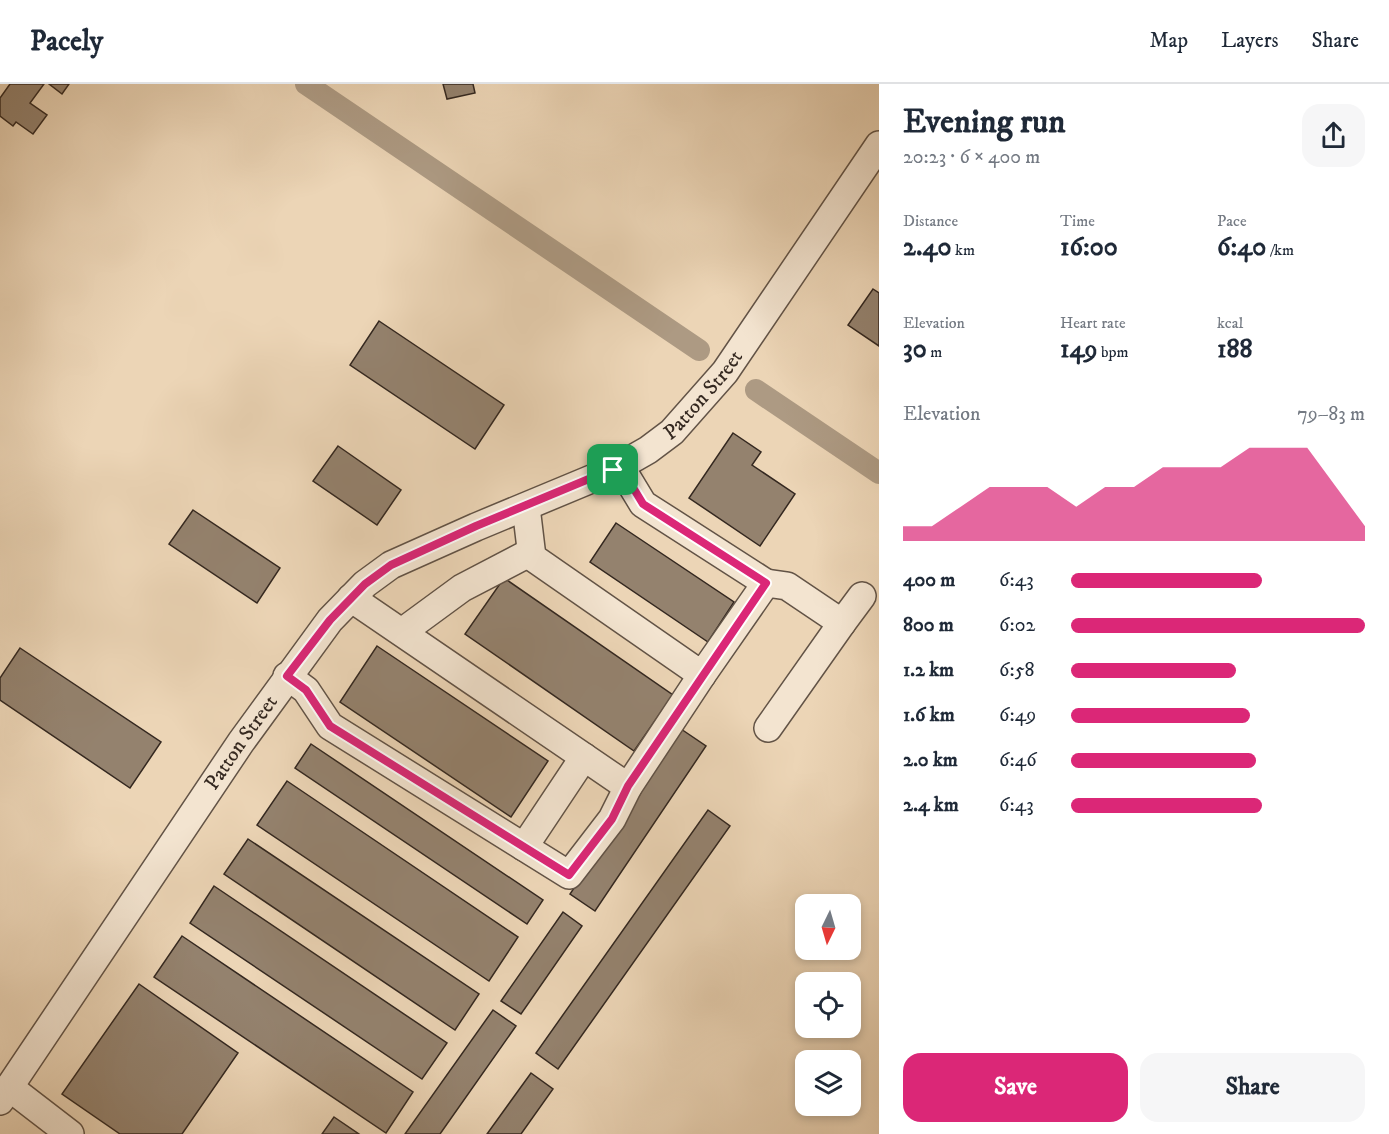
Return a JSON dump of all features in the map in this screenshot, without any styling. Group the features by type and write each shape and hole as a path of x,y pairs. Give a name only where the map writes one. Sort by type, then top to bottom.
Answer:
{"street":[{"name":"Patton Street","path":"5,1094 241,742 330,620 365,584 391,565 476,526 620,466 672,432 725,372 879,145"},
{"path":"620,466 643,504 766,583 787,586 842,623"},
{"path":"526,507 532,557 702,675"},
{"path":"402,632 462,588 531,552"},
{"path":"287,676 306,690 330,726 569,875 612,819 628,786 766,583"},
{"path":"768,728 862,596"},
{"path":"351,598 628,786"},
{"path":"524,847 584,757"},
{"path":"5,1094 70,1134"}],"building":[{"path":"10,84 44,84 30,103 47,115 33,134 16,122 13,126 0,116 0,98"},
{"path":"49,84 69,84 62,94"},
{"path":"443,84 473,84 475,93 447,99"},
{"path":"873,289 879,293 879,346 848,325"},
{"path":"379,321 504,405 475,449 350,365"},
{"path":"733,433 761,452 752,465 795,494 760,546 689,498"},
{"path":"338,446 401,490 377,525 313,481"},
{"path":"193,510 280,568 257,603 169,544"},
{"path":"616,523 734,602 708,642 590,562"},
{"path":"504,578 673,695 634,751 465,634"},
{"path":"377,646 548,761 511,817 340,702"},
{"path":"20,648 161,742 130,788 0,700 0,678"},
{"path":"681,729 706,746 595,911 570,894"},
{"path":"311,744 543,900 527,924 295,768"},
{"path":"287,781 518,937 489,981 257,825"},
{"path":"708,810 730,826 558,1069 536,1053"},
{"path":"248,839 479,994 455,1030 224,874"},
{"path":"214,886 447,1043 422,1079 190,923"},
{"path":"563,912 582,926 521,1014 501,1001"},
{"path":"182,936 413,1092 386,1133 154,977"},
{"path":"139,984 238,1053 182,1134 120,1134 62,1094"},
{"path":"493,1010 516,1026 440,1134 405,1134"},
{"path":"531,1073 553,1089 521,1134 487,1134"},
{"path":"334,1117 359,1134 322,1134"}],"waterway":[{"path":"306,84 699,350"},
{"path":"756,390 879,473"}],"route":[{"path":"620,466 643,504 766,583 628,786 612,819 569,875 330,726 306,690 287,676 330,620 365,584 391,565 476,526 613,470 620,466"}]}
